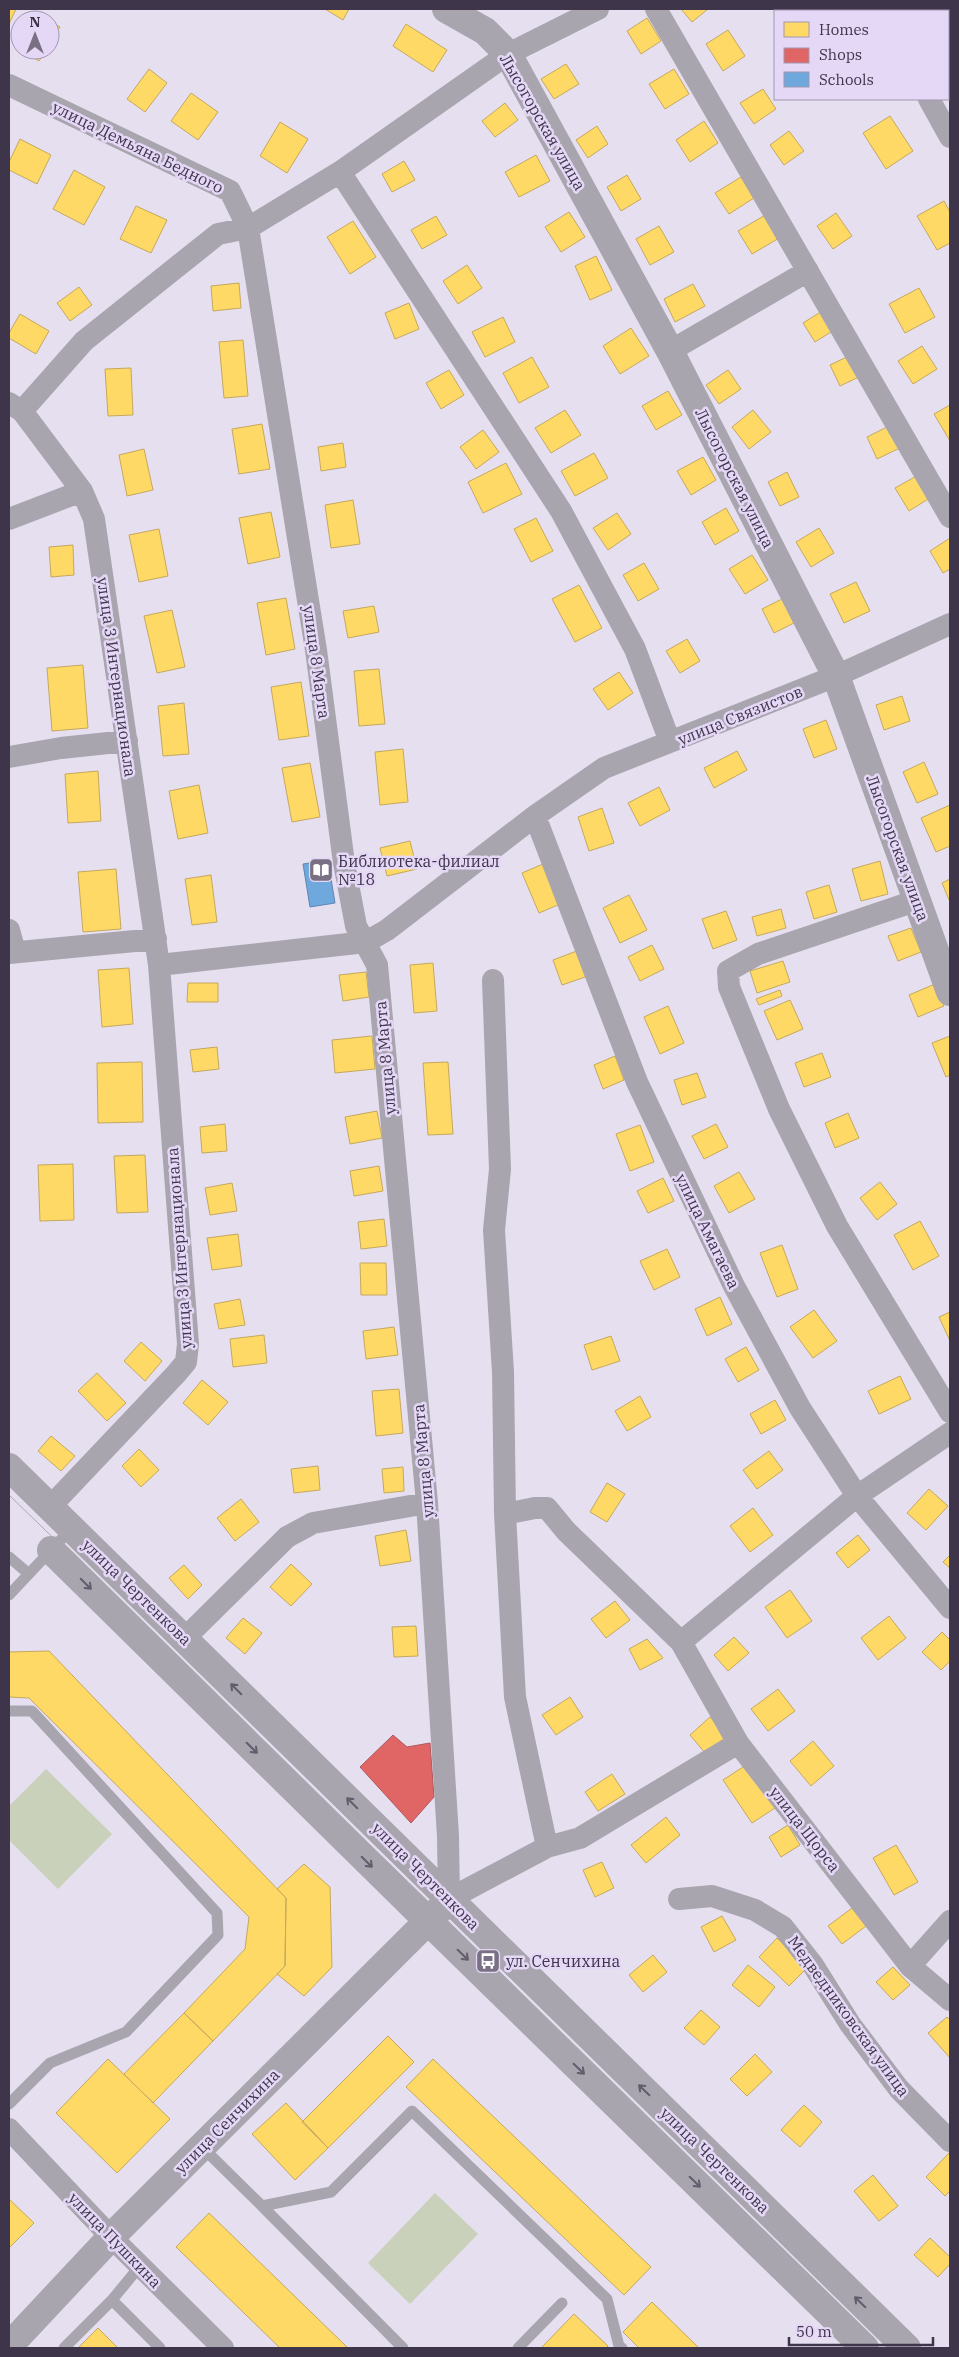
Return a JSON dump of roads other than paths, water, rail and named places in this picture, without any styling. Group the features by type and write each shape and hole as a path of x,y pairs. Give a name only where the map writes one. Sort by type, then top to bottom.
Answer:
{"street":[{"name":"Лысогорская улица","path":"446,9 485,31 508,54 670,351 836,676 950,992"},
{"path":"15,407 84,341 218,234 248,228 340,172 508,54 598,9"},
{"path":"656,9 950,517"},
{"name":"улица Демьяна Бедного","path":"9,85 230,191 248,228"},
{"path":"930,100 950,137"},
{"path":"340,172 561,511 636,649 670,742"},
{"name":"улица 8 Марта","path":"248,228 316,650 344,862 356,926 366,942 376,965 427,1503 448,1836 449,1899"},
{"path":"670,351 808,271"},
{"name":"улица 3 Интернационала","path":"15,407 82,491 94,519 159,965 188,1344 186,1362 49,1508"},
{"path":"9,519 82,491"},
{"name":"улица Связистов","path":"366,942 387,930 535,816 604,768 836,676 950,624"},
{"path":"9,757 61,748 127,741"},
{"name":"улица Амагаева","path":"535,816 637,1082 734,1286 800,1408 857,1496 950,1608"},
{"path":"918,900 758,954 728,970 729,987 779,1109 837,1226 950,1412"},
{"path":"9,930 12,953 156,939"},
{"path":"159,965 366,942"},
{"path":"493,980 500,1169 494,1230 503,1372 504,1514 515,1697 547,1847"},
{"path":"680,1642 857,1496 950,1433"},
{"name":"улица Чертенкова","path":"9,1467 907,2348"},
{"path":"185,1638 287,1537 313,1523 427,1503"},
{"name":"улица Щорса","path":"504,1514 535,1508 547,1508 566,1531 680,1642 738,1743 910,1966 950,2000"},
{"name":"улица Чертенкова","path":"52,1550 865,2348"},
{"path":"449,1899 547,1847 580,1838 738,1743"},
{"name":"Медведниковская улица","path":"679,1899 712,1896 754,1910 783,1927 813,1965 850,2024 899,2089 950,2141"},
{"name":"улица Сенчихина","path":"9,2346 111,2237 449,1899"},
{"path":"910,1966 950,1921"},
{"name":"улица Пушкина","path":"9,2129 111,2237 223,2348"}],"lane":[{"path":"9,1595 71,1529"},
{"path":"9,1558 29,1574"},
{"path":"9,1711 32,1711 217,1913 218,1935 126,2032 50,2063 9,2104"},
{"path":"262,2206 331,2192 412,2111 607,2299 619,2346 622,2348"},
{"path":"202,2147 403,2348"},
{"path":"64,2348 112,2300 140,2266"},
{"path":"112,2300 160,2348"},
{"path":"518,2348 562,2303"}],"tram line":[{"path":"9,1480 300,1767 444,1904 895,2348"},
{"path":"9,1495 438,1911 879,2348"}],"place":[{"name":"Библиотека-филиал №18","path":"321,870"},
{"name":"ул. Сенчихина","path":"488,1961"}]}
